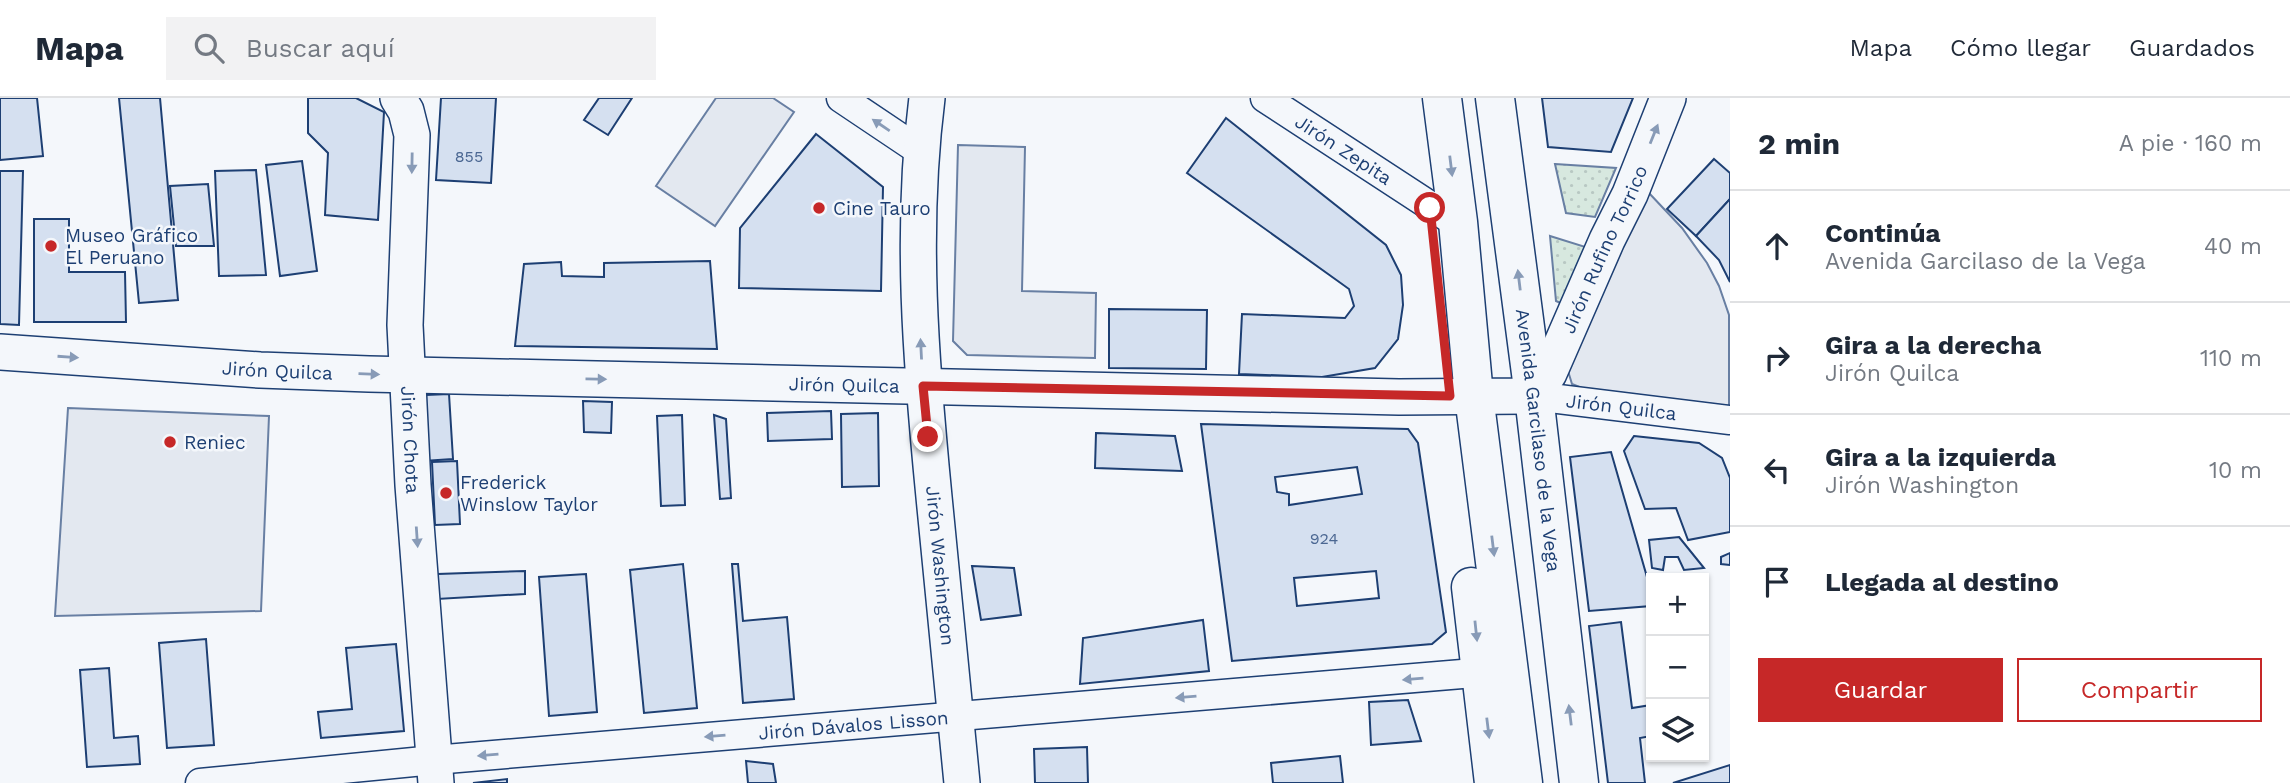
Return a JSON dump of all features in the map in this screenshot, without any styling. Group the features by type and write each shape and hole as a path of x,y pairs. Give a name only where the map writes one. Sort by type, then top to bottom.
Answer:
{"main road":[{"path":"1416,98 1444,216"},
{"path":"1442,98 1444,216 1494,672 1494,783"},
{"name":"Avenida Garcilaso de la Vega","path":"1495,98 1534,396 1578,783"},
{"path":"1494,672 1523,783"}],"street":[{"name":"Jirón Chota","path":"398,98 406,111 412,135 405,326 413,485 435,771"},
{"path":"841,98 920,152"},
{"name":"Jirón Washington","path":"928,98 920,152 918,304 923,386 962,783"},
{"name":"Jirón Zepita","path":"1265,98 1444,216"},
{"name":"Jirón Rufino Torrico","path":"1534,396 1549,373 1630,194 1668,98"},
{"name":"Jirón Quilca","path":"0,352 260,370 408,375 1534,396 1730,421"},
{"name":"Jirón Dávalos Lisson","path":"201,783 435,771 956,715 1494,672"}],"shaded area":[{"path":"716,98 773,98 794,112 715,226 656,186"},
{"path":"958,145 1025,147 1022,291 1096,293 1095,358 967,355 953,341"},
{"path":"1555,164 1616,168 1595,217 1566,213"},
{"path":"1648,192 1682,228 1707,263 1719,286 1729,315 1729,406 1582,388 1572,384 1568,371 1573,357"},
{"path":"1550,236 1592,249 1567,306 1556,301"},
{"path":"68,408 269,416 261,611 55,616"}],"building":[{"path":"0,98 37,98 43,156 0,160"},
{"path":"119,98 160,98 178,300 139,303"},
{"path":"308,98 356,98 384,112 378,220 325,215 328,153 308,133"},
{"path":"441,98 496,98 491,183 436,180"},
{"path":"599,98 632,98 608,135 584,120"},
{"path":"1542,98 1633,98 1611,152 1548,147"},
{"path":"1226,118 1386,245 1401,275 1403,305 1398,339 1375,368 1322,377 1239,374 1242,314 1345,318 1354,306 1349,289 1187,173"},
{"name":"Cine Tauro","path":"816,134 883,187 881,291 739,288 740,228"},
{"path":"1714,159 1730,173 1730,199 1696,236 1667,209"},
{"path":"302,161 317,271 280,276 266,165"},
{"path":"256,170 266,275 219,276 215,171"},
{"path":"0,171 23,171 19,325 0,324"},
{"path":"208,184 214,246 176,246 170,186"},
{"path":"1730,199 1730,282 1719,260 1696,236"},
{"name":"Museo Gráfico El Peruano","path":"34,219 69,219 69,272 125,272 126,322 34,322"},
{"path":"710,261 717,349 515,346 524,264 561,262 562,276 604,277 604,263"},
{"path":"1109,309 1207,310 1206,369 1109,368"},
{"path":"449,394 453,459 423,461 426,395"},
{"path":"583,401 612,402 611,433 584,432"},
{"path":"831,411 832,439 768,441 767,413"},
{"path":"878,413 879,486 842,487 841,414"},
{"path":"682,415 685,505 661,506 657,416"},
{"path":"714,415 726,419 731,498 720,499"},
{"path":"1201,424 1408,429 1418,443 1446,632 1432,644 1232,661","holes":["1357,467 1362,494 1289,505 1289,494 1277,492 1275,477","1376,571 1379,598 1297,606 1294,578"]},
{"path":"1096,433 1175,436 1182,471 1095,468"},
{"path":"1634,436 1699,443 1722,458 1730,478 1730,532 1688,540 1676,508 1645,509 1624,451"},
{"path":"1611,452 1646,574 1646,606 1589,611 1570,457"},
{"name":"Frederick Winslow Taylor","path":"457,461 460,524 435,525 432,462"},
{"path":"1679,537 1704,568 1684,570 1678,557 1665,557 1663,570 1652,568 1649,540"},
{"path":"1730,553 1730,565 1721,564 1721,557"},
{"path":"683,564 697,708 644,713 630,570"},
{"path":"732,564 738,564 743,621 787,617 794,699 743,703"},
{"path":"972,566 1014,568 1021,615 981,620"},
{"path":"525,571 525,594 437,599 438,574"},
{"path":"586,574 597,712 549,716 539,577"},
{"path":"1203,620 1209,671 1080,684 1083,638"},
{"path":"1621,622 1632,708 1646,706 1646,737 1640,738 1645,783 1608,783 1589,626"},
{"path":"206,639 214,745 167,748 159,643"},
{"path":"396,644 404,731 321,738 318,712 352,709 346,648"},
{"path":"109,668 114,738 138,736 140,764 87,767 80,670"},
{"path":"1408,700 1421,741 1371,745 1369,702"},
{"path":"1087,747 1088,783 1035,783 1034,749"},
{"path":"1340,756 1343,783 1273,783 1271,763"},
{"path":"746,761 773,764 776,783 748,783"},
{"path":"1730,765 1730,783 1673,783"},
{"path":"507,779 507,783 473,783"}],"place":[{"name":"Cine Tauro","path":"819,208"},
{"name":"Museo Gráfico El Peruano","path":"51,246"},
{"name":"Reniec","path":"170,442"},
{"name":"Frederick Winslow Taylor","path":"446,493"}],"route":[{"path":"928,437 923,386 1450,396 1430,208"}]}
